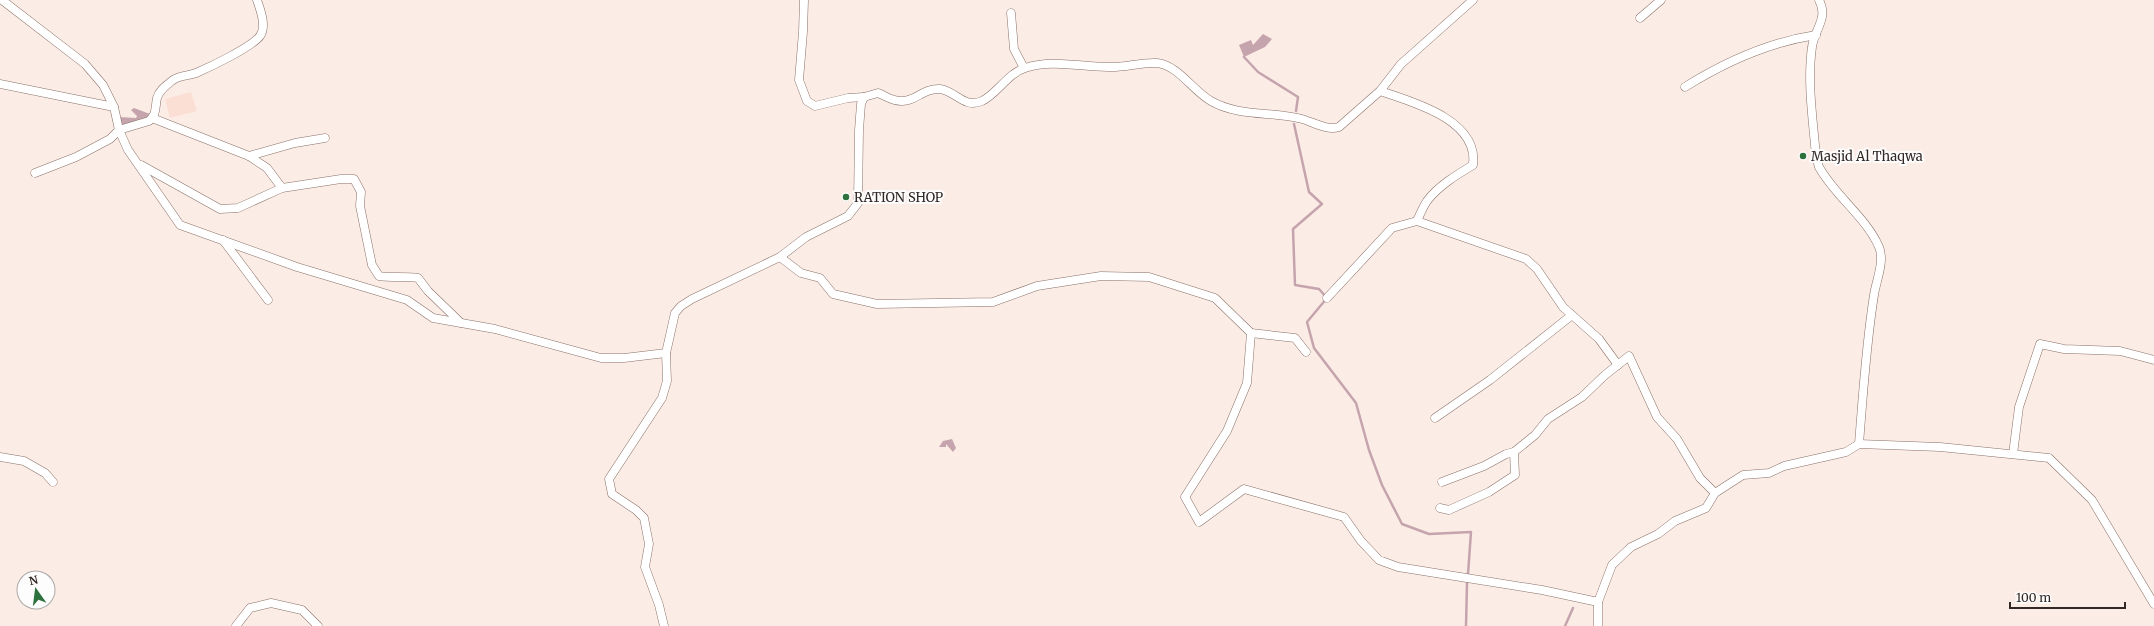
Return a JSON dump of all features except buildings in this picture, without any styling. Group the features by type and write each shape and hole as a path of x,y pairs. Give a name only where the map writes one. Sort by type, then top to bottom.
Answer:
{"street":[{"path":"2,0 85,64 102,85 114,107 119,130 128,150 180,225 296,267 407,300 433,318 539,339 601,358 624,358 666,353"},
{"path":"35,173 76,157 110,139 119,130 141,124 152,118 161,90 174,79 195,73 216,64 261,35 262,19 257,0"},
{"path":"804,0 799,80 807,100 815,106 878,93 890,99 902,102 933,89 943,90 964,102 973,104 986,98 1012,74 1024,68 1060,62 1108,67 1159,64 1170,69 1210,100 1225,108 1236,112 1270,113 1302,119 1334,129 1339,127 1380,91 1401,64 1473,0"},
{"path":"1640,18 1661,0"},
{"path":"1819,0 1824,14 1812,46 1811,80 1816,156 1819,167 1873,235 1880,249 1881,261 1875,283 1865,350 1859,444"},
{"path":"1011,13 1014,49 1024,68"},
{"path":"1685,87 1706,74 1759,50 1790,39 1816,35"},
{"path":"0,84 114,107"},
{"path":"1380,91 1422,105 1451,121 1470,142 1475,154 1474,165 1457,175 1431,196 1426,202 1417,220"},
{"path":"664,626 659,605 645,567 649,544 644,518 612,494 609,479 662,398 667,381 666,353 675,313 680,306 780,257 806,237 848,216 858,203 859,130 861,104 864,97"},
{"path":"152,118 249,156 266,168 282,188"},
{"path":"249,156 295,143 325,138"},
{"path":"139,164 220,209 238,208 282,188 341,179 354,179 361,192 360,206 372,265 379,276 392,278 404,276 418,278 428,291 461,323"},
{"path":"1327,298 1392,228 1417,220 1526,259 1536,269 1563,308 1599,339 1618,365"},
{"path":"223,240 268,300"},
{"path":"780,257 801,273 820,278 832,294 877,304 993,302 1037,286 1101,276 1149,278 1215,298 1251,332 1294,338 1306,352"},
{"path":"1435,418 1490,380 1572,315"},
{"path":"1251,332 1246,383 1226,431 1184,497 1199,522 1244,490 1344,517 1361,541 1379,560 1398,567 1542,590 1598,602"},
{"path":"2013,454 2019,407 2040,344 2064,350 2120,351 2154,360"},
{"path":"1442,482 1506,454 1514,452 1536,435 1548,419 1582,398 1629,356 1657,417 1676,439 1700,478 1715,493"},
{"path":"1598,626 1598,602 1612,565 1631,547 1658,534 1675,521 1706,508 1715,493 1743,475 1769,473 1784,466 1846,452 1859,444 1940,447 2049,458 2092,500 2154,604"},
{"path":"1440,508 1450,510 1490,492 1515,476 1514,452"},
{"path":"0,457 24,461 45,473 53,482"},
{"path":"236,626 250,608 271,603 302,610 318,626"}],"shaded area":[{"path":"1263,34 1272,39 1265,47 1244,57 1239,45 1251,40 1253,45"},
{"path":"191,92 197,111 170,118 165,99"},
{"path":"134,108 150,114 143,121 122,127 119,117 136,118 137,116 131,110"},
{"path":"952,439 956,448 953,452 946,444 946,447 939,447 943,441"}],"waterway":[{"path":"1244,57 1258,72 1298,97 1296,111"},
{"path":"1294,124 1309,192 1322,204 1293,229 1295,285 1319,289 1327,298 1307,322 1314,348 1356,403 1369,450 1382,485 1402,524 1429,534 1471,532 1468,574"},
{"path":"1466,626 1467,583"},
{"path":"1565,626 1573,608"}],"place":[{"name":"Masjid Al Thaqwa","path":"1803,156"},
{"name":"RATION SHOP","path":"846,197"}]}
